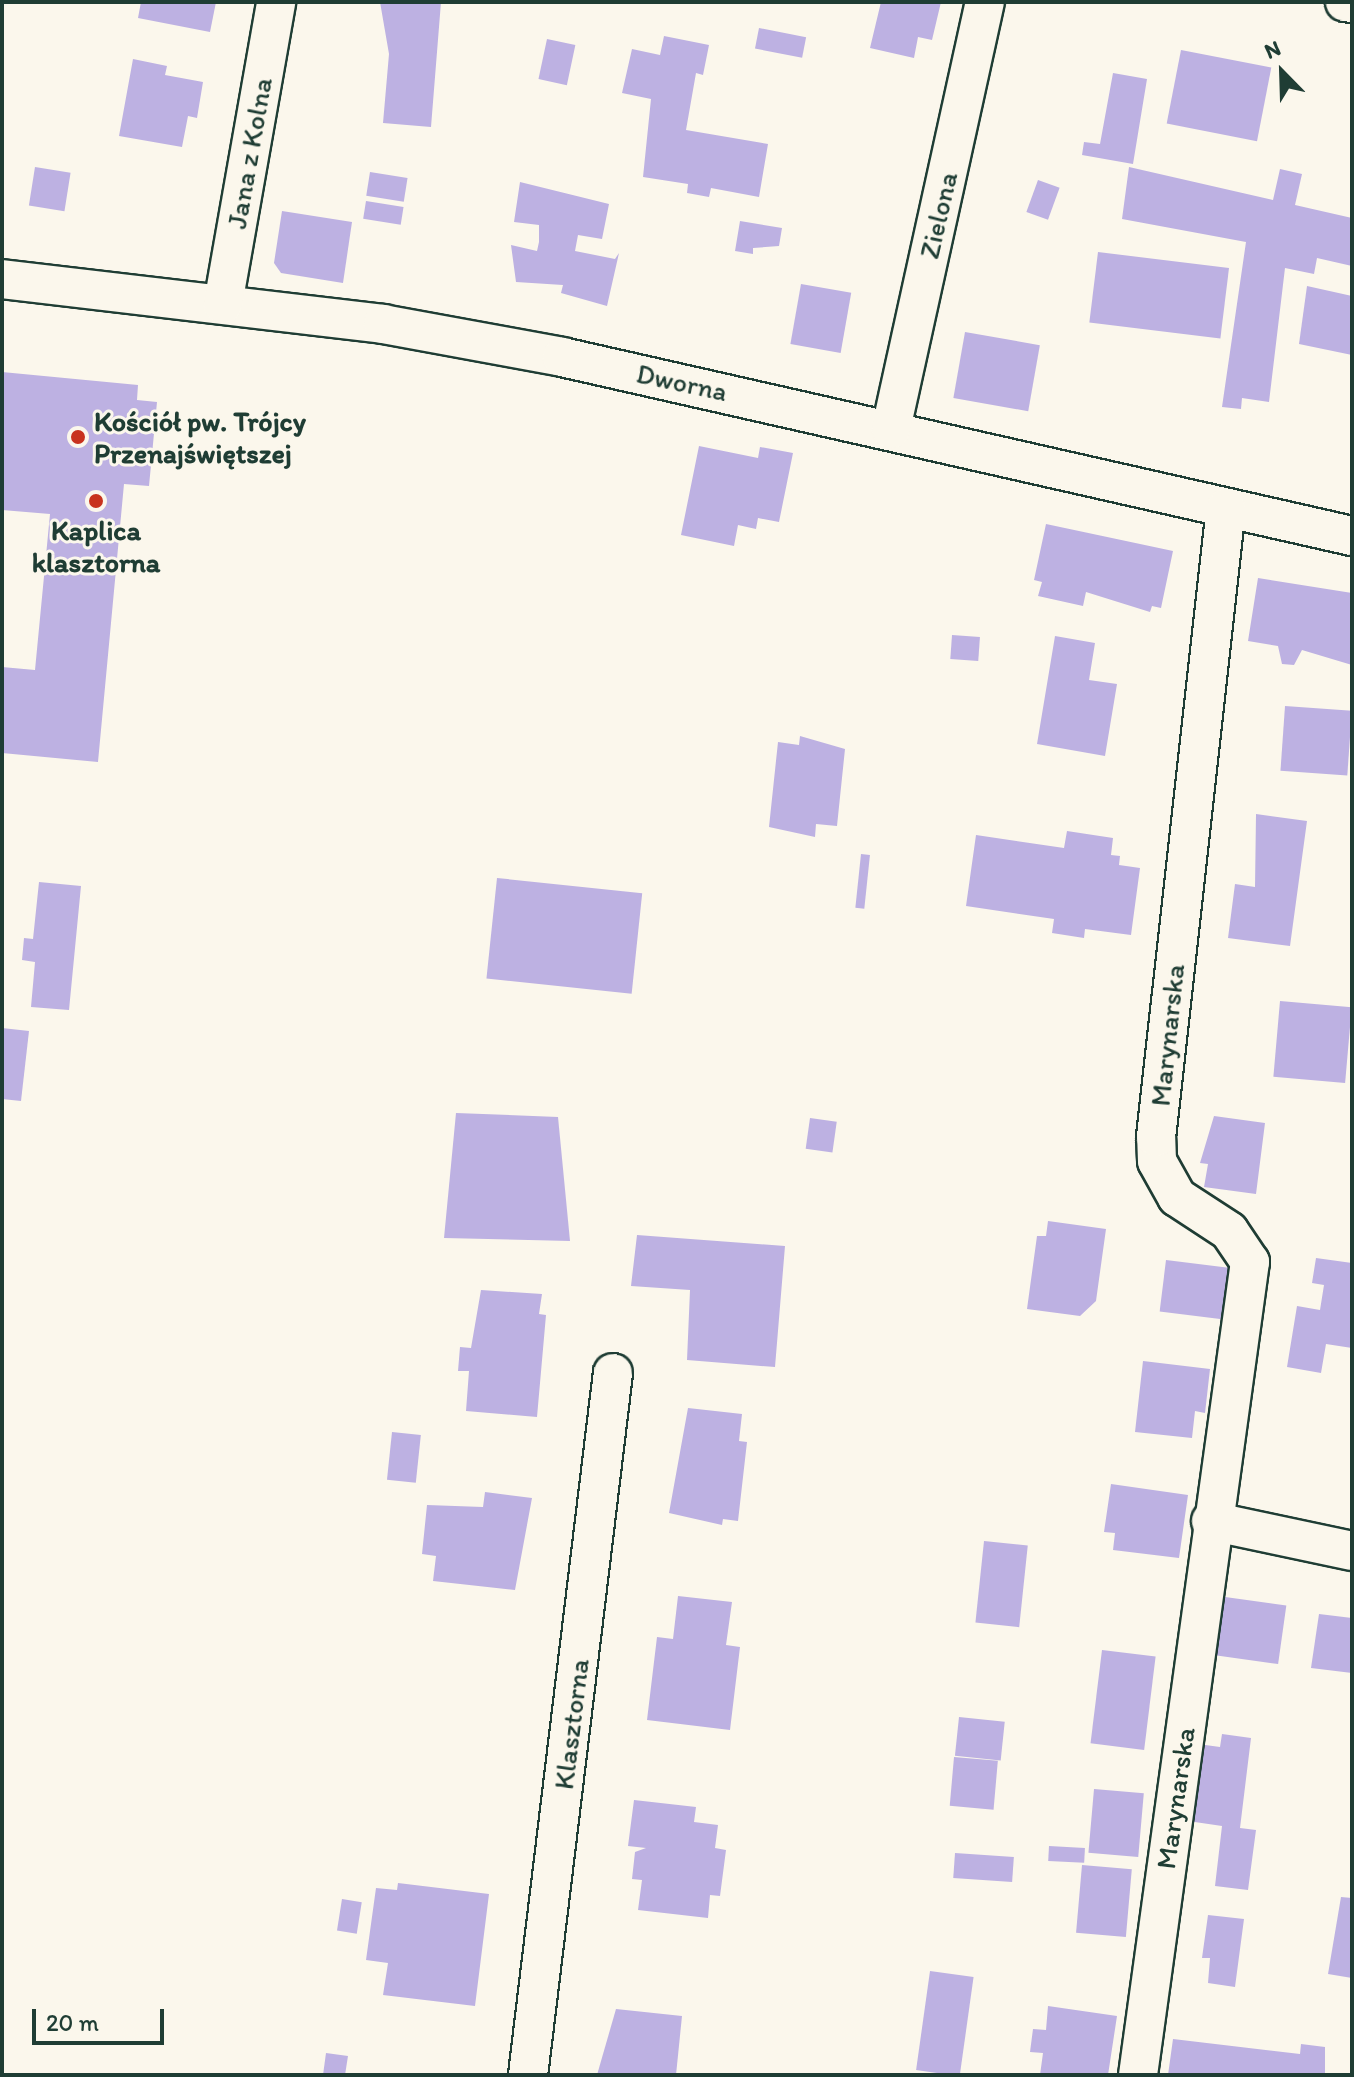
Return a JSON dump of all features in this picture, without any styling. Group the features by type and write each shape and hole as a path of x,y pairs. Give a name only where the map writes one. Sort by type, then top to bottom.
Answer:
{"street":[{"name":"Jana z Kolna","path":"223,304 276,2"},
{"name":"Zielona","path":"891,429 985,2"},
{"path":"1345,2 1352,3"},
{"name":"Dworna","path":"2,279 398,326 891,429 1024,465 1352,536"},
{"name":"Marynarska","path":"1138,2075 1211,1521 1250,1262 1229,1231 1177,1197 1157,1161 1156,1137 1226,508"},
{"name":"Klasztorna","path":"528,2075 613,1373"},
{"path":"1211,1521 1352,1551"}],"building":[{"path":"141,2 216,2 210,32 138,18"},
{"path":"380,2 441,2 431,127 383,123 389,54"},
{"path":"881,2 941,2 932,40 918,37 914,58 870,48"},
{"path":"759,28 806,37 802,58 755,49"},
{"path":"664,36 709,45 703,75 696,73 686,130 768,144 759,197 711,188 709,197 687,193 688,184 643,177 651,99 622,93 632,49 660,55"},
{"path":"547,39 575,45 567,85 538,79"},
{"path":"1181,50 1271,68 1257,141 1167,124"},
{"path":"133,59 167,66 165,75 203,82 197,118 188,116 182,147 119,136"},
{"path":"1113,73 1147,79 1133,164 1082,155 1084,142 1100,144"},
{"path":"35,167 71,173 64,211 29,206"},
{"path":"1129,167 1273,200 1280,169 1302,174 1295,205 1352,218 1352,266 1317,258 1314,274 1285,268 1269,402 1242,398 1241,409 1222,407 1246,242 1122,219"},
{"path":"370,172 408,178 404,202 366,196"},
{"path":"1038,180 1060,188 1048,220 1026,212"},
{"path":"520,182 609,204 602,239 578,235 575,251 615,259 619,253 607,306 561,293 563,285 516,282 511,245 537,251 539,242 539,225 514,222"},
{"path":"366,201 404,207 401,225 363,219"},
{"path":"282,211 352,222 343,283 281,273 274,263"},
{"path":"740,221 782,228 779,246 753,248 753,254 735,251"},
{"path":"1098,252 1229,268 1220,339 1089,322"},
{"path":"801,284 851,293 841,353 790,344"},
{"path":"1307,286 1352,296 1352,355 1299,344"},
{"path":"965,332 1040,345 1028,411 953,398"},
{"path":"2,372 138,385 137,400 157,402 149,486 124,484 98,762 2,753 2,667 35,670 50,514 2,510"},
{"path":"699,446 758,458 760,447 793,453 779,522 758,518 756,529 738,525 734,546 681,535"},
{"path":"1046,524 1173,551 1161,608 1152,606 1150,612 1086,592 1083,606 1038,596 1042,582 1034,580"},
{"path":"1258,578 1352,593 1352,665 1302,650 1294,665 1282,664 1278,646 1248,641"},
{"path":"952,635 980,637 978,661 950,659"},
{"path":"1055,636 1095,643 1089,680 1117,684 1105,756 1037,744"},
{"path":"1285,706 1352,711 1347,776 1280,771"},
{"path":"800,736 845,749 837,826 816,824 815,837 769,827 778,742 799,745"},
{"path":"1256,814 1307,821 1290,946 1228,938 1235,884 1255,887"},
{"path":"1067,831 1113,838 1111,855 1120,856 1119,865 1140,868 1131,935 1085,929 1084,938 1052,933 1054,919 966,906 976,835 1064,848"},
{"path":"861,854 870,855 864,909 855,908"},
{"path":"497,878 642,893 632,994 486,978"},
{"path":"39,882 81,886 69,1010 31,1007 35,962 22,960 24,938 33,939"},
{"path":"1280,1001 1352,1007 1345,1083 1273,1077"},
{"path":"2,1028 29,1031 21,1101 2,1099"},
{"path":"456,1113 558,1117 570,1241 444,1238"},
{"path":"1214,1116 1265,1123 1256,1194 1204,1187 1208,1164 1200,1163"},
{"path":"810,1118 837,1122 832,1152 806,1149"},
{"path":"1048,1221 1106,1229 1096,1301 1080,1316 1027,1309 1037,1236 1046,1236"},
{"path":"637,1235 785,1246 775,1367 687,1360 690,1290 631,1286"},
{"path":"1316,1258 1352,1263 1352,1348 1326,1344 1321,1373 1287,1367 1297,1306 1320,1310 1324,1285 1312,1283"},
{"path":"1166,1260 1231,1268 1224,1320 1160,1312"},
{"path":"481,1290 542,1294 539,1314 546,1315 537,1417 466,1411 469,1371 458,1371 460,1347 471,1348"},
{"path":"1143,1361 1210,1369 1205,1413 1195,1411 1192,1438 1135,1432"},
{"path":"688,1408 742,1414 739,1441 747,1442 738,1521 723,1519 722,1525 669,1513"},
{"path":"392,1432 421,1435 416,1483 387,1480"},
{"path":"1111,1484 1188,1495 1179,1558 1113,1550 1115,1533 1104,1532"},
{"path":"485,1492 532,1498 515,1590 433,1581 436,1556 422,1554 427,1505 483,1507"},
{"path":"984,1541 1028,1546 1019,1627 975,1623"},
{"path":"678,1596 732,1602 726,1645 740,1647 730,1730 647,1720 657,1637 673,1639"},
{"path":"1218,1596 1286,1606 1278,1664 1210,1654"},
{"path":"1319,1614 1352,1618 1352,1673 1311,1668"},
{"path":"1102,1650 1156,1657 1144,1750 1091,1743"},
{"path":"959,1717 1005,1722 1001,1761 955,1756"},
{"path":"1222,1734 1251,1738 1240,1828 1256,1830 1248,1890 1215,1886 1222,1826 1188,1821 1198,1744 1220,1747"},
{"path":"954,1757 998,1761 994,1810 950,1806"},
{"path":"1094,1789 1144,1793 1138,1857 1088,1853"},
{"path":"634,1800 696,1807 694,1822 718,1825 715,1848 726,1850 720,1896 710,1895 708,1918 638,1910 642,1880 632,1879 635,1852 646,1848 628,1846"},
{"path":"1049,1846 1085,1848 1084,1863 1048,1861"},
{"path":"955,1853 1014,1857 1012,1882 953,1878"},
{"path":"1082,1865 1132,1869 1126,1937 1076,1933"},
{"path":"398,1883 489,1894 475,2006 383,1995 388,1963 366,1960 376,1888 397,1890"},
{"path":"1341,1897 1352,1898 1352,1978 1328,1974"},
{"path":"342,1899 362,1902 357,1934 337,1931"},
{"path":"1208,1915 1244,1919 1235,1987 1208,1983 1210,1958 1202,1958"},
{"path":"930,1971 974,1977 960,2075 916,2070"},
{"path":"1048,2006 1117,2016 1108,2075 1040,2075 1043,2053 1030,2052 1033,2029 1046,2030"},
{"path":"616,2009 682,2016 676,2075 597,2075"},
{"path":"1173,2039 1300,2054 1301,2044 1325,2047 1325,2075 1168,2075"},
{"path":"326,2053 348,2056 345,2075 323,2075"}],"place":[{"name":"Kościół pw. Trójcy Przenajświętszej","path":"78,437"},
{"name":"Kaplica klasztorna","path":"96,501"}]}
